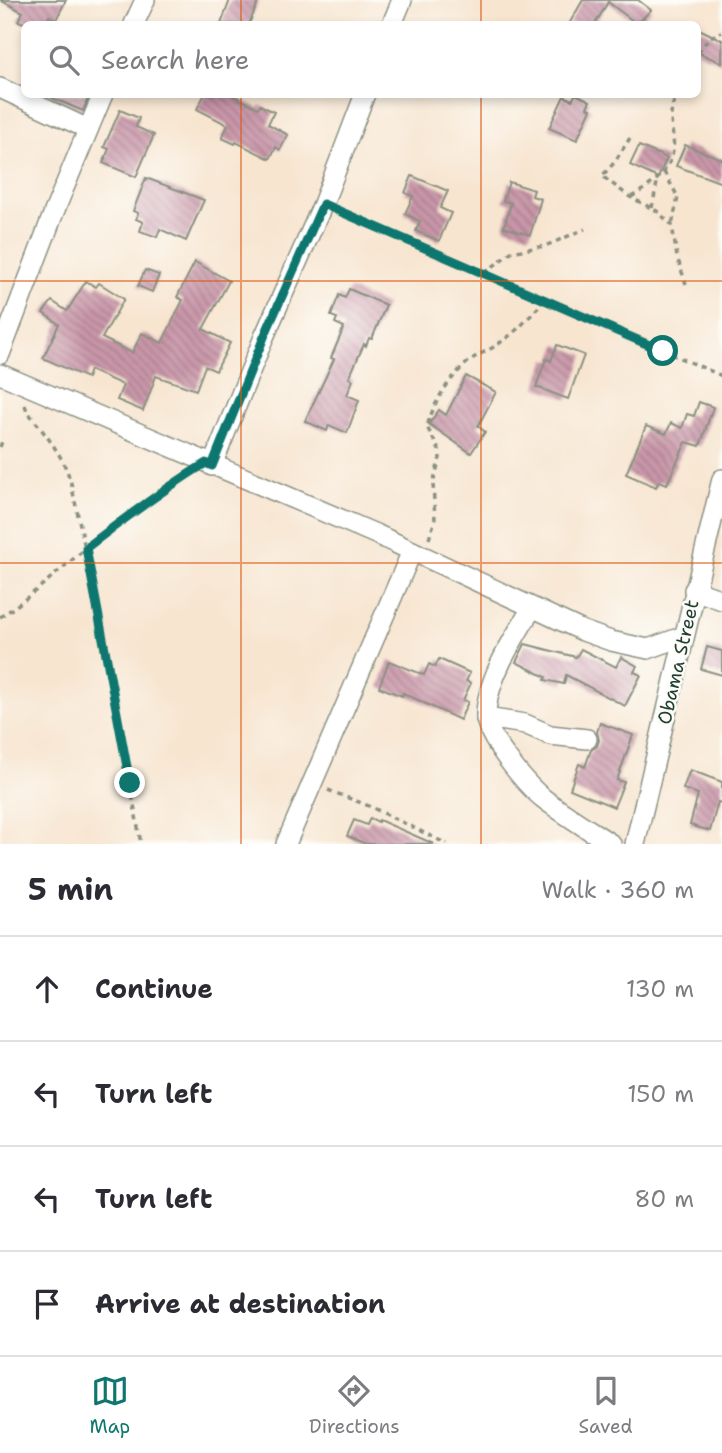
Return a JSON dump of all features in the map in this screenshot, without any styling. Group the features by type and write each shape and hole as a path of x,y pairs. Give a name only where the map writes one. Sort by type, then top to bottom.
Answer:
{"street":[{"path":"135,21 145,0"},
{"path":"392,21 402,0"},
{"path":"0,88 21,98"},
{"path":"21,98 88,129"},
{"path":"0,354 101,98"},
{"path":"209,465 323,204 363,98"},
{"path":"0,374 611,641 648,649 684,636"},
{"name":"Obama Street","path":"635,844 722,479"},
{"path":"286,844 417,554"},
{"path":"694,590 722,600"},
{"path":"532,608 508,648 494,681 486,718 500,750 541,797 611,844"},
{"path":"648,649 674,680"},
{"path":"486,718 525,724 550,736 587,739"}],"path":[{"path":"701,48 710,37 722,32"},
{"path":"631,197 657,181 672,156 669,115 676,98"},
{"path":"629,138 614,163 602,176 662,215 672,225"},
{"path":"664,172 678,197 672,225 677,257 686,284"},
{"path":"652,208 657,181"},
{"path":"323,204 722,376"},
{"path":"485,273 511,252 545,246 585,229"},
{"path":"417,554 435,520 433,484 440,458 439,450 427,427 430,413 452,377 472,359 501,343 545,300"},
{"path":"23,400 26,411 51,440 66,466 86,548 141,844"},
{"path":"0,447 3,439"},
{"path":"0,617 43,586 138,508 209,465"},
{"path":"311,784 369,806 447,844"}],"building":[{"path":"0,0 66,0 56,20 49,16 46,21 18,21 23,12"},
{"path":"230,0 259,0 250,21 222,21"},
{"path":"583,0 638,0 651,10 640,21 633,21 608,2 597,21 571,21"},
{"path":"701,30 722,40 722,63 701,54"},
{"path":"52,98 88,98 83,111"},
{"path":"203,98 238,98 274,112 268,124 288,135 280,150 276,147 270,159 222,138 228,125 197,109"},
{"path":"563,98 584,98 590,101 587,107 591,109 577,140 549,128"},
{"path":"120,110 139,118 136,127 154,135 136,177 103,163 109,149 104,147"},
{"path":"685,145 722,159 722,183 676,166"},
{"path":"639,146 667,158 658,178 630,165"},
{"path":"412,176 448,191 440,208 451,213 439,241 416,231 420,221 405,214 413,196 405,193"},
{"path":"146,178 204,200 186,241 160,229 157,237 140,231 143,222 136,219 138,213 133,211"},
{"path":"509,182 534,190 532,196 541,199 530,235 504,227 511,203 503,201"},
{"path":"195,262 229,281 203,329 230,343 216,371 205,366 196,390 156,376 143,411 117,400 123,385 90,370 87,378 43,358 59,324 43,313 52,301 67,311 86,281 96,287 99,283 124,299 102,338 132,353 142,333 162,343 183,300 177,297"},
{"path":"145,270 159,275 152,292 138,286"},
{"path":"349,289 386,305 372,339 369,338 366,346 364,344 349,378 353,380 347,395 359,400 347,433 329,425 327,431 305,421 334,359 331,358 344,327 335,323 337,318 331,316 339,295 345,298"},
{"path":"557,345 584,355 568,399 536,387 546,359 551,361"},
{"path":"466,376 496,392 478,426 485,432 471,453 429,424 439,410 446,415"},
{"path":"699,402 713,407 700,446 686,442 667,484 659,481 656,487 626,474 646,426 666,434 671,423 682,428 687,414 694,416"},
{"path":"525,644 576,657 581,649 616,667 621,657 637,666 634,672 641,675 625,706 566,675 564,684 545,680 546,677 516,662"},
{"path":"707,647 722,651 722,675 701,669"},
{"path":"439,659 470,673 466,681 471,683 463,700 468,702 460,720 403,693 402,696 379,687 389,661 424,675 429,664 435,667"},
{"path":"600,723 633,735 617,780 624,782 614,807 570,789 579,764 585,767 591,750 597,746"},
{"path":"690,770 722,782 722,803 718,802 710,831 690,825 698,794 683,789"},
{"path":"370,818 434,844 366,844 347,836 354,820 367,825"}],"route":[{"path":"130,783 86,548 190,473 206,463 212,466 264,337 323,204 663,351"}]}
